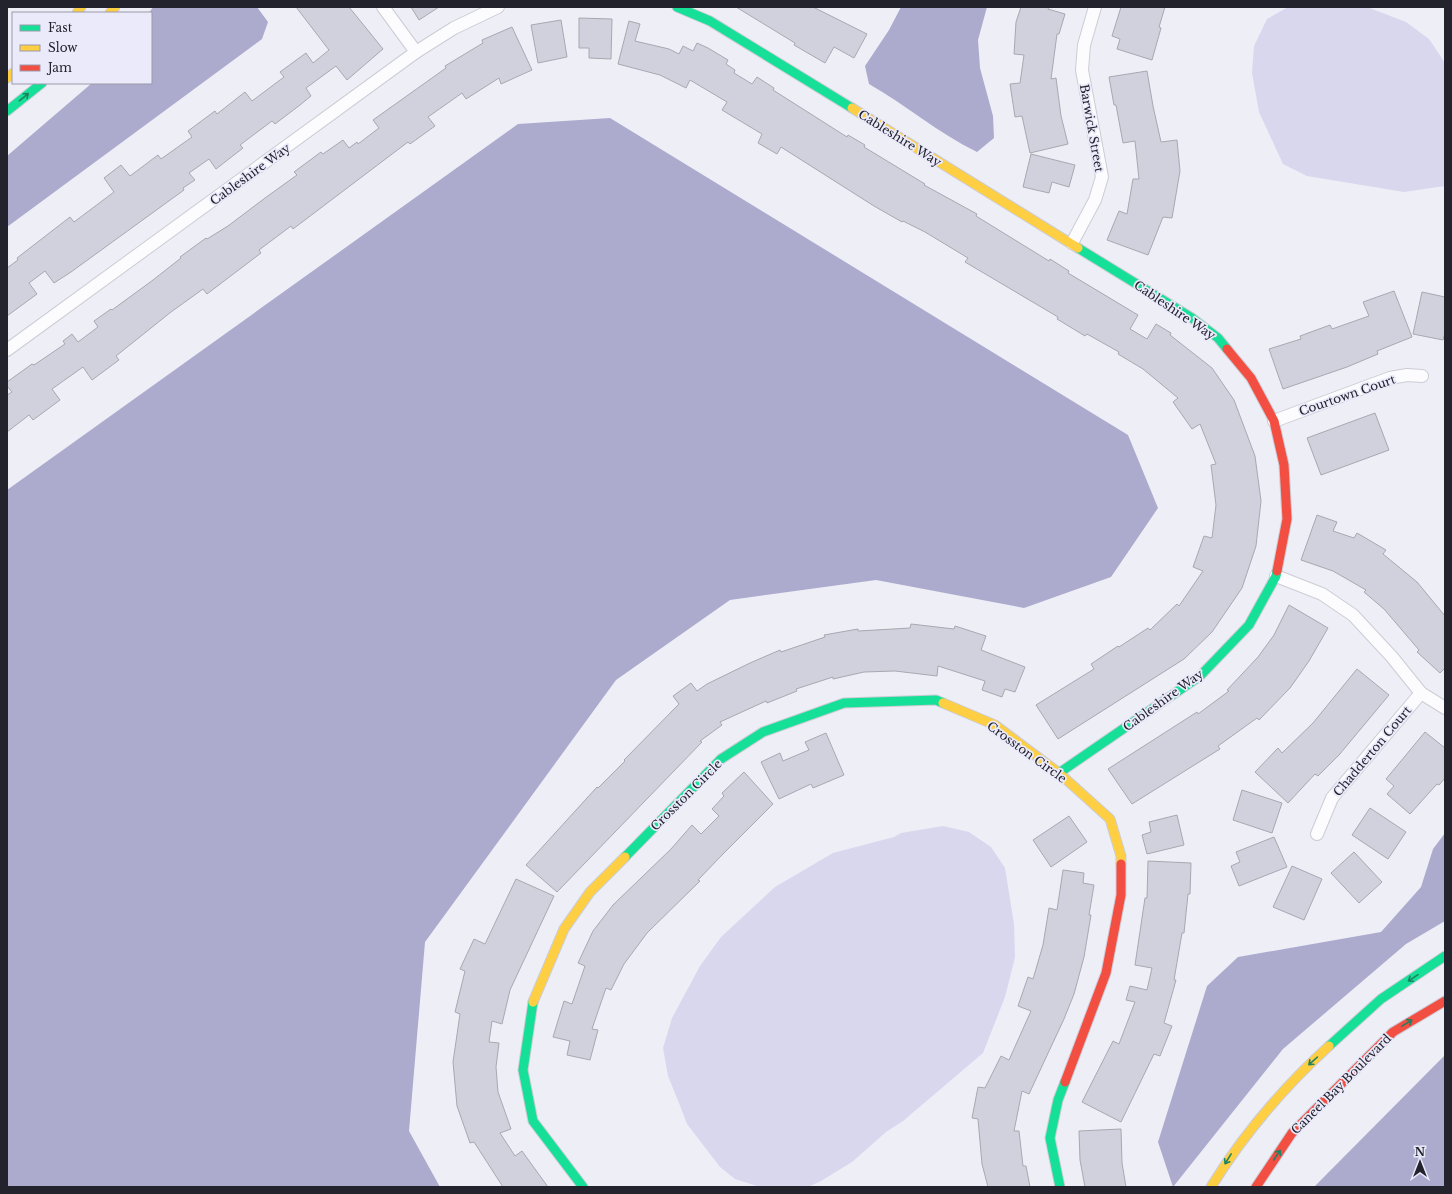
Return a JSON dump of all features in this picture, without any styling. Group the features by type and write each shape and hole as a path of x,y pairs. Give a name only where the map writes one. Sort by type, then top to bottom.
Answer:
{"street":[{"path":"383,7 416,52"},
{"name":"Cableshire Way","path":"7,350 416,52 454,28 498,7"},
{"name":"Cableshire Way","path":"677,7 710,21 1192,318 1218,338 1251,378 1274,421 1284,466 1287,519 1276,576 1249,625 1200,676 1059,773"},
{"name":"Barwick Street","path":"1072,243 1095,200 1102,177 1082,70 1084,45 1095,7"},
{"path":"7,111 41,84"},
{"name":"Courtown Court","path":"1274,421 1390,378 1407,375 1422,376"},
{"path":"1276,576 1322,594 1353,615 1392,657 1421,693 1445,708"},
{"name":"Chadderton Court","path":"1317,834 1332,798 1421,693"},
{"name":"Crosston Circle","path":"583,1187 533,1121 523,1070 533,1001 564,929 590,892 721,758 764,732 844,703 936,700 995,725 1059,773 1110,818 1121,856 1121,895 1106,973 1058,1100 1050,1138 1060,1187"},
{"path":"1211,1187 1232,1153 1301,1072 1381,999 1445,956"},
{"name":"Caneel Bay Boulevard","path":"1256,1187 1292,1133 1393,1032 1445,1000"}],"shaded area":[{"path":"153,7 257,7 268,22 262,39 7,227 7,156 91,84 152,84 152,12 150,12"},
{"path":"901,7 987,7 978,40 980,68 993,116 994,138 977,152 935,128 869,84 865,66 889,30"},
{"path":"1288,7 1367,7 1406,22 1429,39 1445,63 1445,186 1404,192 1307,176 1283,164 1259,112 1252,73 1254,46 1267,19"},
{"path":"610,118 1128,435 1158,508 1111,577 1024,608 876,580 730,600 616,680 425,942 409,1131 440,1187 7,1187 7,490 518,124"},
{"path":"943,826 969,832 991,847 1005,868 1014,924 1015,957 1005,997 983,1053 903,1121 886,1132 852,1162 821,1181 808,1187 760,1187 735,1179 720,1167 687,1124 668,1076 663,1048 672,1018 700,966 721,937 775,887 833,853 894,837 901,833"},
{"path":"1445,833 1445,921 1406,944 1283,1049 1173,1187 1158,1142 1207,986 1238,957 1381,932 1421,887 1433,849"},
{"path":"1445,1055 1445,1187 1314,1187"}],"building":[{"path":"296,7 349,7 383,49 347,80 336,66 306,88 311,96 300,105 275,124 272,121 240,145 243,148 216,169 209,159 189,173 195,180 183,188 184,190 71,272 54,283 45,271 29,283 37,294 7,316 7,268 18,260 17,258 70,217 74,222 114,192 104,178 121,165 130,176 158,155 161,159 192,137 188,131 215,111 217,114 245,92 252,101 284,77 280,72 306,53 313,63 329,50"},
{"path":"411,7 439,7 419,20"},
{"path":"736,7 813,7 867,34 854,58 834,47 825,63 794,45 795,43"},
{"path":"1021,7 1049,7 1048,9 1065,14 1059,34 1057,34 1051,79 1056,78 1061,116 1068,144 1030,153 1022,116 1015,117 1010,84 1020,83 1024,55 1014,54 1016,22"},
{"path":"1121,7 1165,7 1152,60 1117,49 1120,39 1112,36"},
{"path":"579,18 612,19 611,59 589,58 589,48 579,48"},
{"path":"561,20 567,57 538,63 531,25"},
{"path":"629,21 640,24 635,41 669,49 679,54 683,46 693,51 697,43 728,60 726,64 735,70 734,73 752,84 757,77 774,88 773,90 847,137 848,135 865,145 864,147 925,184 924,185 977,214 976,216 1049,261 1050,259 1069,271 1068,273 1138,315 1130,329 1147,339 1156,324 1171,333 1170,335 1212,368 1234,400 1255,456 1261,501 1256,546 1242,588 1212,632 1184,659 1058,739 1036,705 1094,669 1091,664 1118,646 1119,647 1148,628 1150,630 1177,604 1179,606 1203,571 1193,567 1204,536 1212,538 1216,505 1211,465 1216,464 1200,424 1192,429 1173,402 1178,398 1143,369 1118,354 1119,352 1087,334 1085,336 1057,319 1058,317 965,262 968,258 925,232 903,221 902,222 874,206 781,147 777,154 758,143 762,134 722,110 727,102 690,80 686,88 660,75 618,64"},
{"path":"512,27 532,70 501,84 499,78 466,99 462,93 428,117 435,126 410,144 408,142 293,229 291,226 259,250 261,253 207,294 203,289 171,312 116,356 119,360 92,380 83,367 52,389 60,400 33,420 29,415 7,432 7,395 12,392 7,386 7,382 32,364 34,365 65,344 63,341 72,334 78,342 98,327 94,321 111,309 112,310 153,280 181,258 180,257 206,238 207,239 228,226 297,175 294,172 321,152 323,154 343,140 349,148 357,142 358,144 379,128 373,120 446,68 445,66 483,43 482,40"},
{"path":"1147,71 1161,142 1177,140 1180,171 1172,218 1163,217 1148,255 1107,240 1119,211 1127,214 1133,179 1139,179 1135,141 1123,143 1109,77"},
{"path":"1031,154 1075,165 1069,187 1052,182 1049,193 1023,187"},
{"path":"1394,291 1412,337 1377,351 1378,354 1347,367 1283,389 1269,349 1301,339 1300,336 1330,325 1332,329 1369,316 1363,302"},
{"path":"1422,292 1445,297 1445,333 1443,340 1413,334"},
{"path":"1375,413 1389,450 1321,475 1307,438"},
{"path":"1317,515 1337,522 1333,531 1354,538 1357,533 1386,550 1383,554 1417,582 1445,616 1445,668 1440,673 1417,652 1419,650 1384,609 1364,592 1366,590 1333,571 1301,560"},
{"path":"1289,605 1328,628 1309,661 1290,688 1259,720 1257,718 1218,746 1220,749 1132,804 1108,769 1197,712 1198,714 1229,691 1227,690 1258,657 1274,635"},
{"path":"911,624 954,629 955,626 986,636 981,650 1025,667 1015,692 1005,689 1002,697 982,690 985,681 938,666 937,676 895,671 864,672 833,679 833,677 796,689 797,691 767,703 766,701 720,722 722,725 700,741 702,742 557,892 526,865 597,787 598,788 625,761 624,760 679,704 673,696 691,683 697,691 707,684 750,663 780,650 781,652 825,637 824,635 858,629 858,631 910,628"},
{"path":"1357,669 1389,695 1339,755 1318,776 1315,774 1288,803 1255,772 1278,748 1282,753 1313,723"},
{"path":"1425,732 1445,748 1445,778 1439,785 1437,784 1410,814 1387,794 1394,786 1386,779"},
{"path":"826,733 844,775 813,788 811,784 779,799 761,762 780,753 783,761 809,750 805,742"},
{"path":"744,772 773,804 698,880 700,881 647,933 624,964 611,990 606,988 592,1029 598,1030 590,1060 567,1055 570,1041 553,1037 564,1001 572,1004 585,966 578,963 593,931 613,905 671,849 692,825 701,834 719,816 712,809 724,796 722,793"},
{"path":"1242,790 1282,803 1272,833 1233,820"},
{"path":"1370,808 1406,832 1388,859 1352,835"},
{"path":"1177,815 1184,845 1147,854 1142,835 1151,832 1149,822"},
{"path":"1069,816 1087,842 1051,867 1033,840"},
{"path":"1274,837 1287,867 1239,886 1231,866 1240,862 1236,852"},
{"path":"1354,852 1382,882 1359,903 1331,873"},
{"path":"1148,861 1191,863 1190,894 1188,894 1184,933 1182,933 1174,980 1176,980 1164,1023 1172,1026 1160,1056 1154,1054 1121,1122 1082,1102 1113,1041 1119,1044 1135,1002 1126,1000 1130,986 1147,990 1152,968 1135,965 1145,898 1147,898"},
{"path":"1292,866 1322,879 1304,920 1273,907"},
{"path":"1063,870 1084,873 1083,883 1094,885 1089,915 1091,915 1084,957 1074,994 1029,1094 1022,1091 1014,1131 1019,1131 1023,1166 1026,1166 1030,1187 988,1187 982,1164 978,1119 972,1118 978,1087 985,1088 1001,1056 1009,1060 1031,1011 1018,1006 1028,977 1033,979 1043,945 1049,908 1057,910"},
{"path":"516,879 554,896 510,990 502,1024 492,1021 489,1042 499,1043 496,1067 498,1092 511,1129 500,1133 515,1156 522,1151 548,1187 503,1187 474,1142 470,1143 457,1106 453,1062 460,1014 455,1012 465,971 460,969 474,939 485,944"},
{"path":"1121,1129 1122,1163 1126,1187 1085,1187 1080,1160 1079,1131"}],"traffic: fast":[{"path":"677,7 710,21 852,108"},
{"path":"7,111 41,84"},
{"path":"1078,248 1192,318 1218,338 1227,349"},
{"path":"1059,773 1200,676 1249,625 1276,576 1277,571"},
{"path":"625,857 721,759 763,732 844,703 936,700 943,703"},
{"path":"1329,1046 1381,999 1445,956"},
{"path":"533,1002 523,1070 533,1121 583,1187"},
{"path":"1060,1187 1050,1138 1058,1100 1065,1082"}],"traffic: slow":[{"path":"78,12 81,7"},
{"path":"111,12 115,7"},
{"path":"7,78 12,74"},
{"path":"852,108 1078,248"},
{"path":"943,703 995,725 1059,773 1110,819 1121,856 1121,864"},
{"path":"533,1002 564,929 590,892 625,857"},
{"path":"1211,1187 1223,1168 1265,1112 1296,1078 1329,1046"}],"traffic: jam":[{"path":"1227,349 1251,378 1274,421 1284,465 1287,519 1277,571"},
{"path":"1065,1082 1106,973 1121,895 1121,864"},
{"path":"1256,1187 1292,1133 1393,1032 1445,1001"}]}
